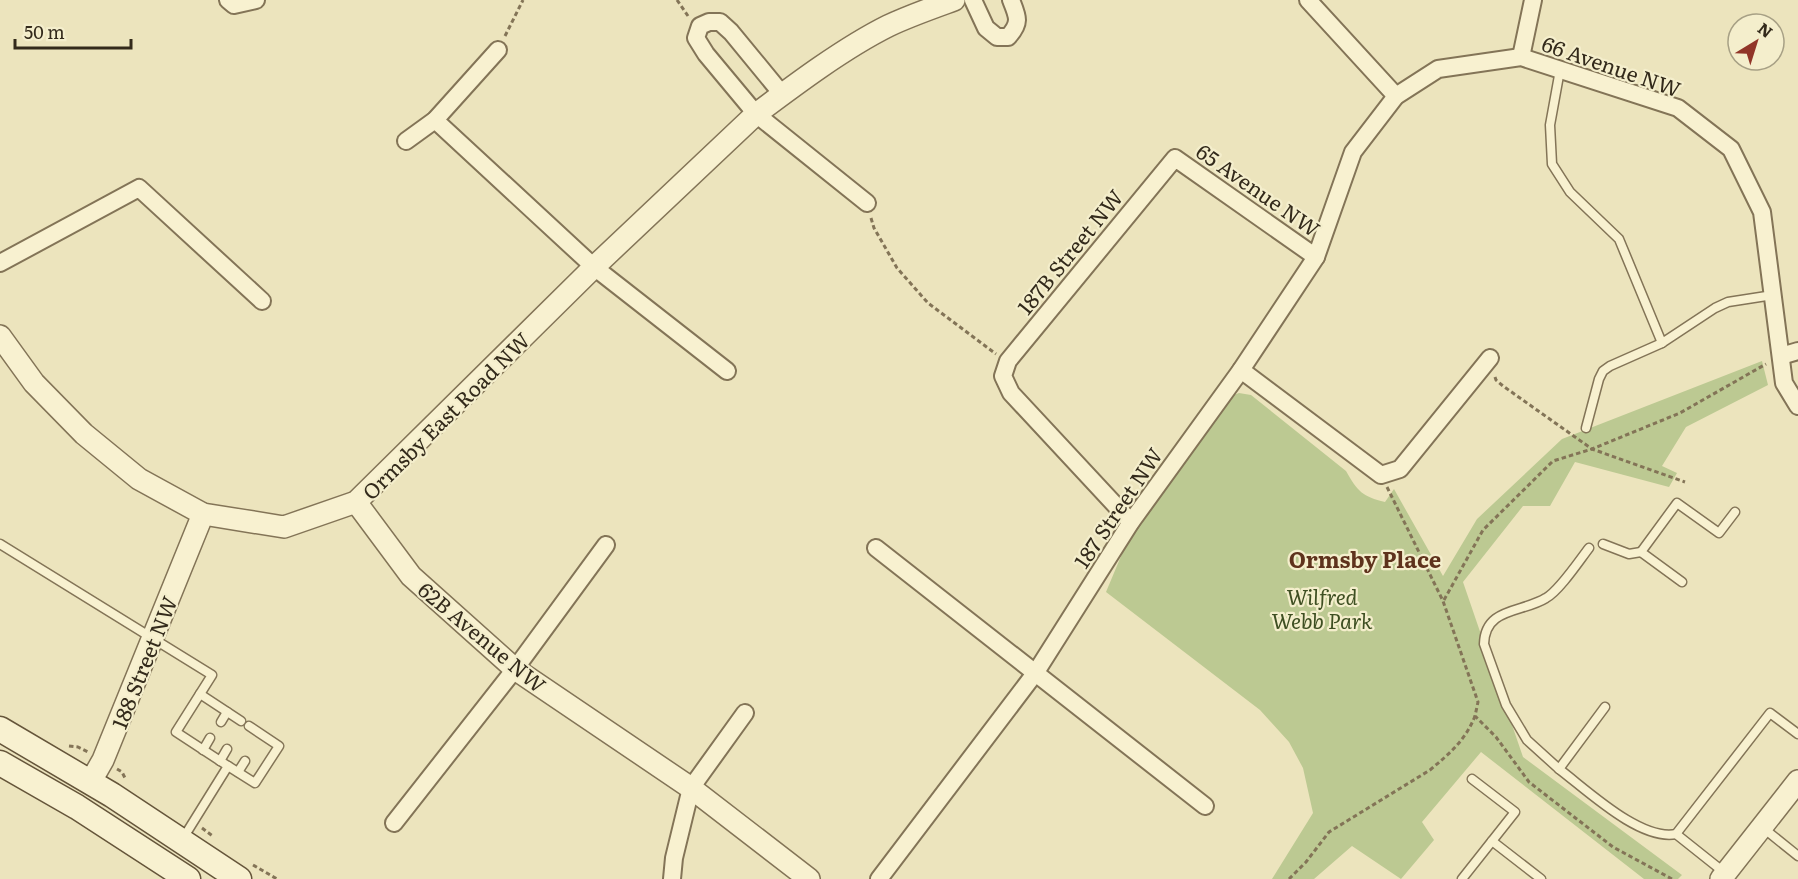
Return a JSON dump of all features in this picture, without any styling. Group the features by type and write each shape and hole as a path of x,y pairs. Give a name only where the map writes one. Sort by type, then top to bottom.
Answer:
{"main road":[{"path":"0,729 91,782 239,879"},
{"path":"0,763 77,807 188,879"}],"street":[{"path":"228,0 234,5 256,0"},
{"name":"Ormsby East Road NW","path":"0,336 34,383 84,434 139,479 203,514 284,527 356,502 594,267 756,114 847,50 887,26 926,5 954,0"},
{"path":"973,0 986,28 996,37 1008,37 1017,28 1018,16 1011,0"},
{"path":"1308,0 1396,96"},
{"path":"1521,57 1533,0"},
{"path":"782,94 720,22 709,22 700,26 696,38 706,54 756,114 867,203"},
{"path":"406,141 435,120 498,50"},
{"name":"187 Street NW","path":"879,879 1036,672 1131,522 1241,370 1316,257 1353,152 1396,96 1438,69 1521,57"},
{"name":"66 Avenue NW","path":"1521,57 1678,108 1731,149 1762,212 1784,383 1798,406"},
{"path":"435,120 594,267 727,371"},
{"name":"65 Avenue NW","path":"1175,158 1316,257"},
{"name":"187B Street NW","path":"1005,369 1175,158"},
{"path":"0,263 139,189 262,301"},
{"path":"1780,356 1798,351"},
{"path":"1241,370 1381,475 1400,469 1490,358"},
{"path":"1005,369 1011,393 1131,522"},
{"name":"62B Avenue NW","path":"356,502 411,576 515,669 690,788 809,879"},
{"name":"188 Street NW","path":"77,807 103,760 203,514"},
{"path":"394,823 515,669 606,544"},
{"path":"876,548 1205,806"},
{"path":"672,879 674,858 690,788 745,712"},
{"path":"1723,876 1798,781"}],"lane":[{"path":"1560,70 1550,125 1552,164 1570,192 1620,239 1662,343"},
{"path":"1586,428 1599,379 1603,371 1610,366 1662,343 1728,302 1773,295"},
{"path":"1603,544 1629,554 1641,552 1677,503 1719,533 1735,512"},
{"path":"0,544 212,675 200,694 176,732 255,783 279,746 200,694"},
{"path":"1589,548 1547,598 1504,613 1491,622 1485,634 1484,644 1506,705 1527,740 1558,769 1629,823 1667,836 1676,834 1770,713 1798,734"},
{"path":"1641,552 1682,582"},
{"path":"1558,769 1605,707"},
{"path":"220,722 227,712"},
{"path":"255,744 262,735"},
{"path":"203,750 210,738"},
{"path":"182,840 224,763 227,749"},
{"path":"238,772 245,761"},
{"path":"1462,879 1515,812 1472,779"},
{"path":"1762,827 1798,856"},
{"path":"1676,834 1723,876"},
{"path":"1492,841 1541,879"}],"path":[{"path":"498,50 523,0"},
{"path":"677,0 688,16"},
{"path":"867,203 874,228 897,268 928,303 992,352 1005,369"},
{"path":"1443,601 1483,530 1553,461 1593,449 1680,413 1780,356"},
{"path":"1289,879 1306,862 1329,832 1430,770 1454,749 1467,734 1475,716"}],"green space":[{"name":"Wilfred Webb Park","path":"1762,361 1768,385 1686,427 1662,466 1677,473 1669,487 1575,462 1550,506 1523,506 1463,582 1523,757 1682,875 1678,879 1644,879 1481,752 1422,822 1434,840 1401,879 1352,846 1314,879 1272,879 1313,813 1303,768 1289,742 1260,710 1106,592 1124,549 1160,491 1229,397 1239,393 1251,395 1346,471 1357,488 1371,498 1385,502 1394,489 1443,576 1477,519 1562,439"}],"district":[{"name":"Ormsby Place","path":"1365,558"}]}
